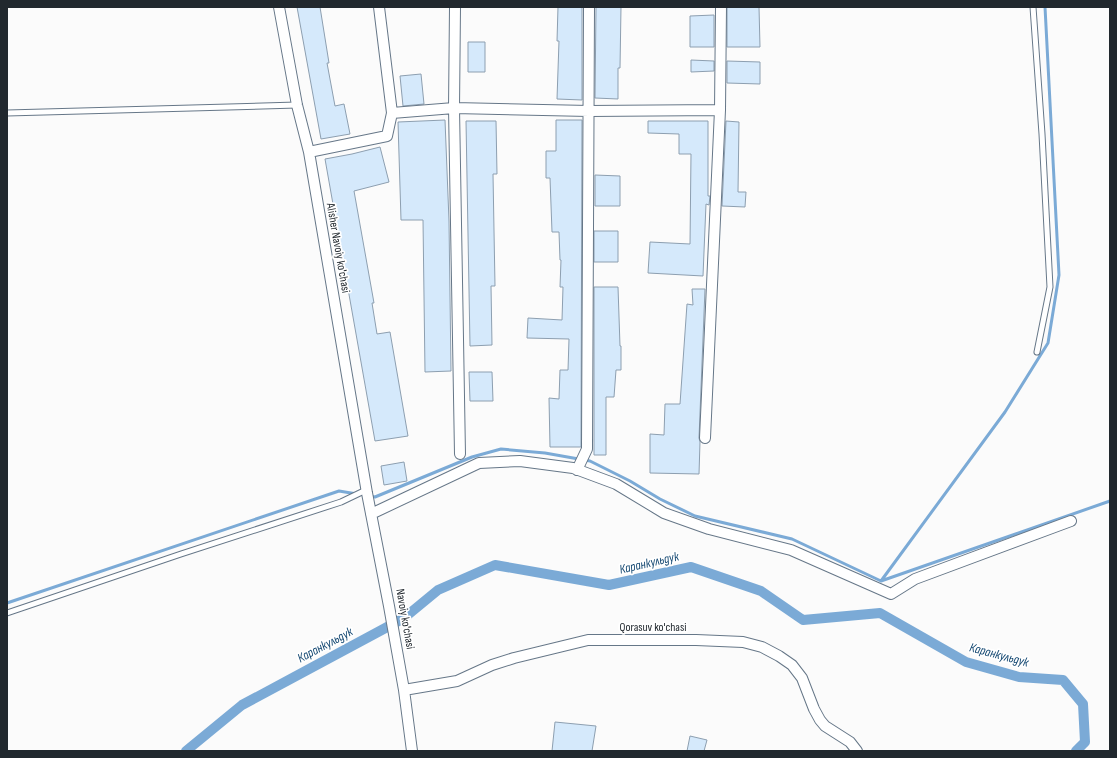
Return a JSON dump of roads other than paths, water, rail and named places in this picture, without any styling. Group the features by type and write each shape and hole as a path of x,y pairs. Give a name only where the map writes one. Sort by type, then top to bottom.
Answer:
{"street":[{"name":"Alisher Navoiy ko'chasi","path":"279,7 297,105 309,152 367,491"},
{"path":"309,152 387,136 392,113 379,7"},
{"path":"455,7 454,108 460,454"},
{"path":"577,470 587,449 589,7"},
{"path":"705,438 720,110 721,7"},
{"path":"392,113 454,108 589,111 720,110"},
{"path":"371,514 479,463 520,461 577,470 616,484 664,513 709,529 791,550 891,594 915,579 1071,521"},
{"name":"Navoiy ko'chasi","path":"367,491 404,690 412,751"},
{"name":"Qorasuv ko'chasi","path":"404,690 457,681 514,658 588,640 696,640 743,642 762,647 779,656 792,666 802,678 820,720 825,726 850,742 857,751"}],"lane":[{"path":"1033,7 1042,134 1050,287 1037,352"},
{"path":"7,113 297,105"},
{"path":"7,613 188,551 341,502 367,491"}],"waterway":[{"path":"881,581 1005,412 1048,343 1059,275 1045,7"},
{"path":"369,496 375,497 472,457 501,449 545,453 590,461 695,516 792,539 881,581 1110,501"},
{"path":"7,603 339,491 357,494"},
{"name":"Каранкульдук","path":"186,751 242,705 404,618 438,590 495,565 609,585 691,567 761,591 803,620 880,613 966,662 1019,677 1063,680 1083,704 1085,742 1076,751"}]}
